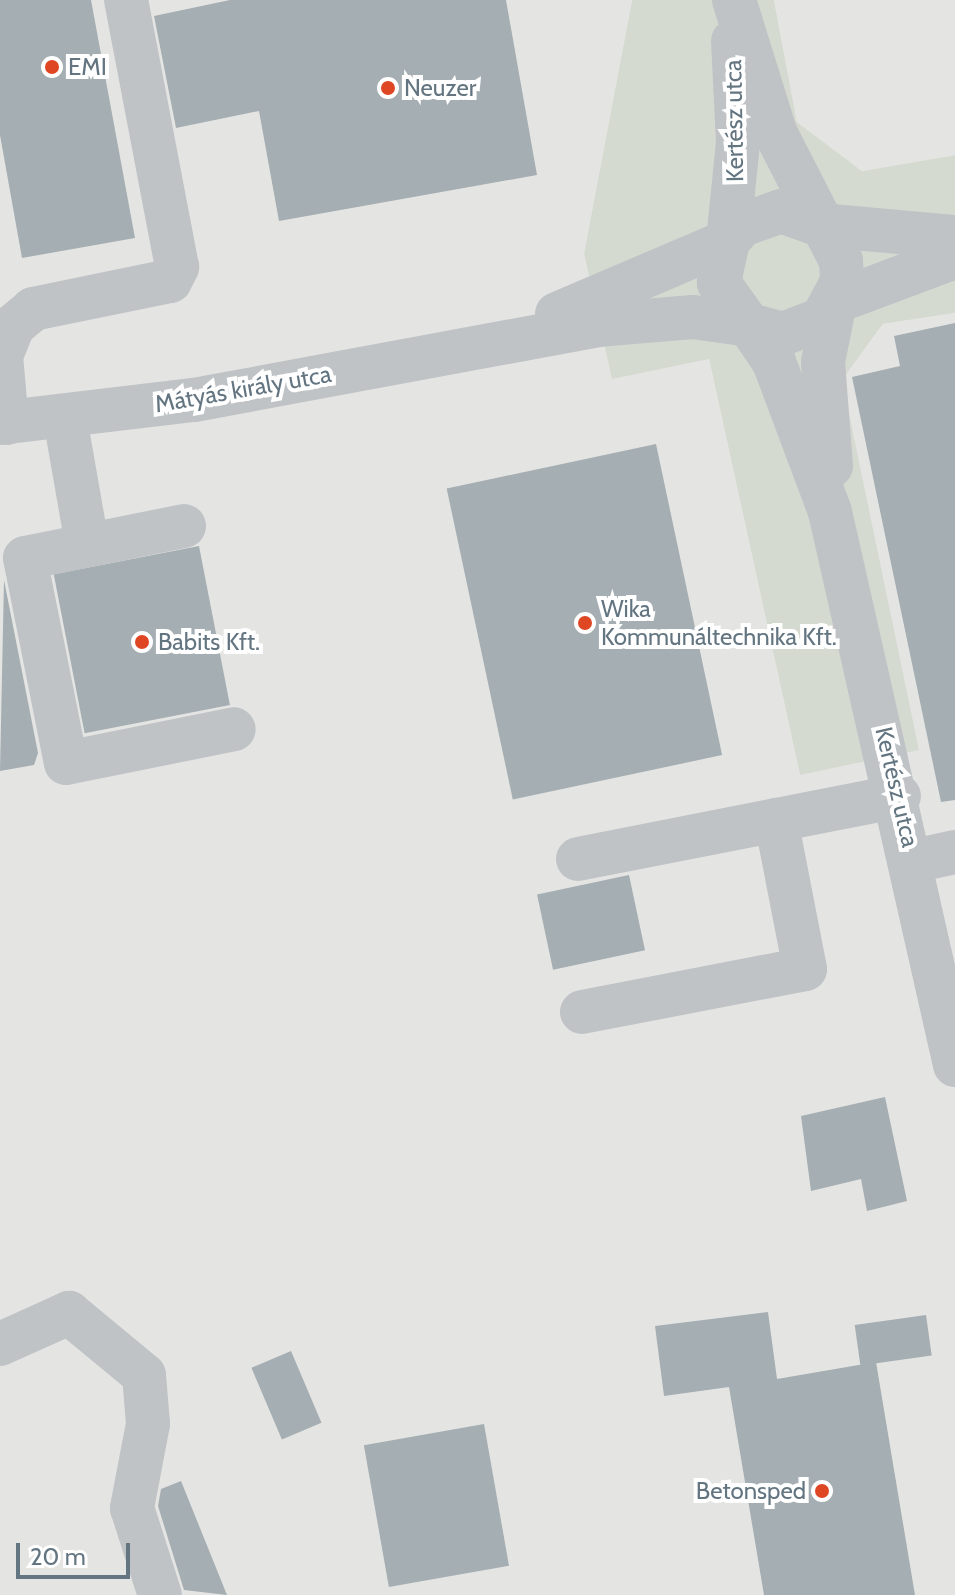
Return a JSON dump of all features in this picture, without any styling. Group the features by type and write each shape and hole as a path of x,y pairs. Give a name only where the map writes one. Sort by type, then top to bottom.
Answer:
{"street":[{"path":"4,423 1,356 13,326 33,309 170,281 177,267 126,0"},
{"name":"Kertész utca","path":"731,0 775,132 820,225"},
{"name":"Kertész utca","path":"728,241 738,143 731,0"},
{"path":"955,237 820,225 781,211 742,225 728,241 719,283 749,325 774,333 804,330 835,302 955,257"},
{"path":"820,225 841,261 835,302"},
{"name":"Mátyás király utca","path":"484,343 669,272 728,241"},
{"name":"Kertész utca","path":"830,512 823,362 835,302"},
{"name":"Mátyás király utca","path":"4,423 65,418 484,343 693,317 749,325"},
{"name":"Kertész utca","path":"749,325 774,362 830,512 899,796 934,856 955,1065"},
{"path":"65,418 87,544"},
{"path":"184,526 25,558 66,763 234,729"},
{"path":"578,859 899,796"},
{"path":"582,1012 805,969 776,820"},
{"path":"0,1344 69,1313 144,1375 148,1424 132,1508 160,1595"}],"shaded area":[{"path":"0,0 632,0 584,253 709,359 800,775 842,380 883,324 955,313 955,1595 0,1595"},
{"path":"632,0 774,0 797,122 862,171 955,155 955,313 883,324 842,380 919,750 800,775 709,359 612,379 584,253"},
{"path":"774,0 955,0 955,155 862,171 797,122"}],"building":[{"name":"EMI","path":"0,0 91,0 135,238 22,258 0,135"},
{"name":"Neuzer","path":"230,0 506,0 537,175 279,221 259,111 176,128 154,16"},
{"path":"955,323 955,800 941,802 852,377 900,366 894,336"},
{"name":"Wika Kommunáltechnika Kft.","path":"656,444 722,755 513,800 447,488"},
{"name":"Babits Kft.","path":"199,546 230,705 85,733 54,574"},
{"path":"4,580 38,753 34,765 0,771"},
{"path":"629,875 645,950 553,970 537,895"},
{"path":"885,1097 907,1201 867,1211 861,1179 811,1191 801,1116"},
{"name":"Betonsped","path":"768,1312 777,1379 876,1362 915,1595 764,1595 729,1387 664,1396 655,1326"},
{"path":"926,1315 932,1356 860,1366 855,1325"},
{"path":"291,1351 321,1423 282,1440 251,1368"},
{"path":"484,1424 509,1566 389,1587 364,1445"},
{"path":"181,1481 227,1595 184,1590 158,1506 161,1489"}],"place":[{"name":"EMI","path":"52,67"},
{"name":"Neuzer","path":"388,88"},
{"name":"Wika Kommunáltechnika Kft.","path":"585,623"},
{"name":"Babits Kft.","path":"142,642"},
{"name":"Betonsped","path":"822,1491"}]}
